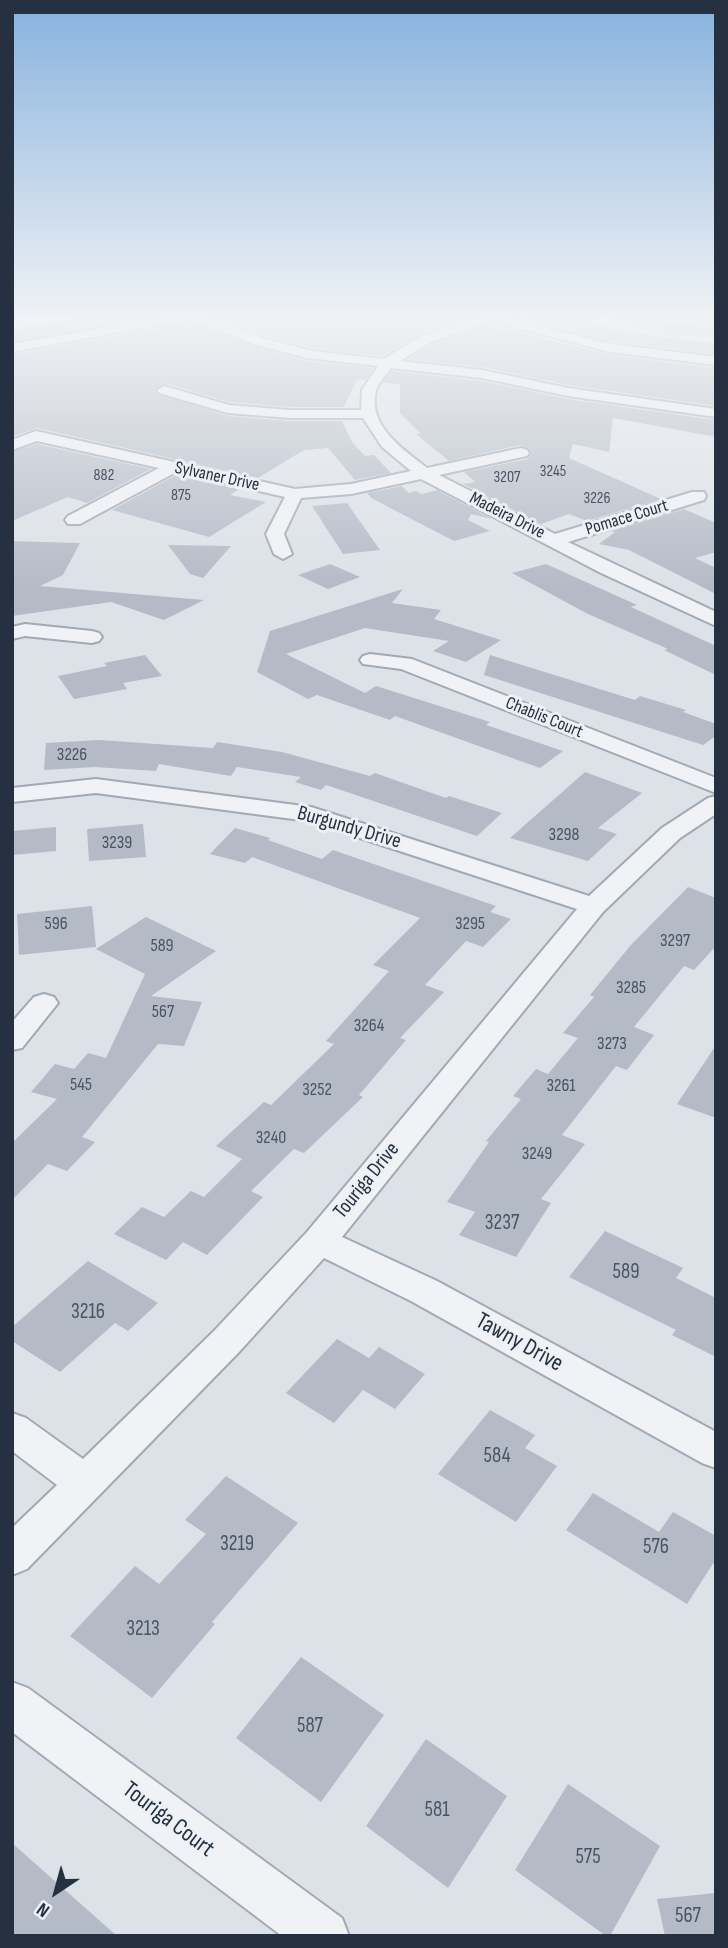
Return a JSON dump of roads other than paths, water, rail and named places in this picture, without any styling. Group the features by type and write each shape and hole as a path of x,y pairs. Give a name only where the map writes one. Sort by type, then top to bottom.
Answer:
{"street":[{"path":"221,407 290,414 368,414 368,407"},
{"path":"673,407 716,413"},
{"name":"Madeira Drive","path":"368,414 387,444 424,474 608,569 712,615"},
{"name":"Sylvaner Drive","path":"12,444 36,436 295,494 351,489 521,453"},
{"path":"74,520 172,468"},
{"path":"283,554 275,534 295,494"},
{"name":"Pomace Court","path":"555,540 698,496"},
{"path":"12,633 25,630 92,637"},
{"name":"Chablis Court","path":"370,660 405,663 716,786"},
{"name":"Burgundy Drive","path":"12,795 96,786 311,814 594,906"},
{"name":"Touriga Drive","path":"12,1556 227,1341 319,1241 594,906 671,833 716,803"},
{"path":"12,1041 44,1003"},
{"name":"Tawny Drive","path":"319,1241 424,1291 716,1451"},
{"path":"12,1429 85,1483"},
{"name":"Touriga Court","path":"12,1704 324,1936"}]}
